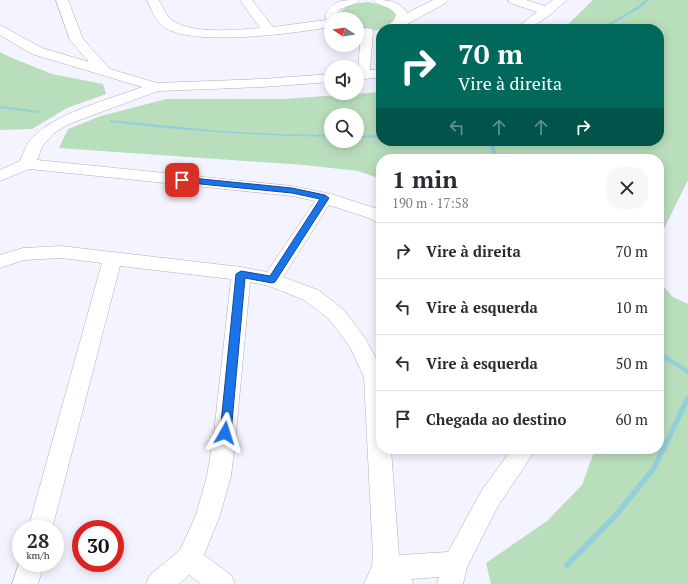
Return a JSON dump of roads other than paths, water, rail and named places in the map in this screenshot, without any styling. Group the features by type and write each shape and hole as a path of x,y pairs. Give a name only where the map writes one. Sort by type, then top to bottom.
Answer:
{"street":[{"path":"62,0 68,43"},
{"path":"153,0 164,20 171,26 184,31 270,32 324,24"},
{"path":"246,0 270,32"},
{"path":"332,12 339,2 353,0"},
{"path":"378,0 397,7 429,7"},
{"path":"398,24 442,0"},
{"path":"514,0 546,11"},
{"path":"528,24 561,0"},
{"path":"395,24 402,15 397,7"},
{"path":"0,29 11,37 37,51 156,87"},
{"path":"364,32 376,31"},
{"path":"37,51 68,43 90,55 107,72"},
{"path":"364,75 376,73"},
{"path":"26,164 36,143 49,130 64,121 156,87 262,83 324,79"},
{"path":"0,176 26,164 292,191 325,198 376,215"},
{"path":"272,280 325,198"},
{"path":"1,260 24,254 60,252 241,274 272,280 311,295 336,314 358,343 375,377 376,393"},
{"path":"42,520 114,258"},
{"path":"159,584 189,559 208,515 219,476 225,433 241,274"},
{"path":"380,454 389,576 452,574 490,498 521,454"},
{"path":"189,559 222,584"},
{"path":"25,584 28,572"}],"waterway":[{"path":"610,24 639,7 647,0"},
{"path":"0,107 39,112"},
{"path":"111,121 221,132 324,136"},
{"path":"364,137 376,136"},
{"path":"492,146 496,154"},
{"path":"664,356 688,372"},
{"path":"664,447 688,398"},
{"path":"567,565 617,514 654,468 661,454"}]}
